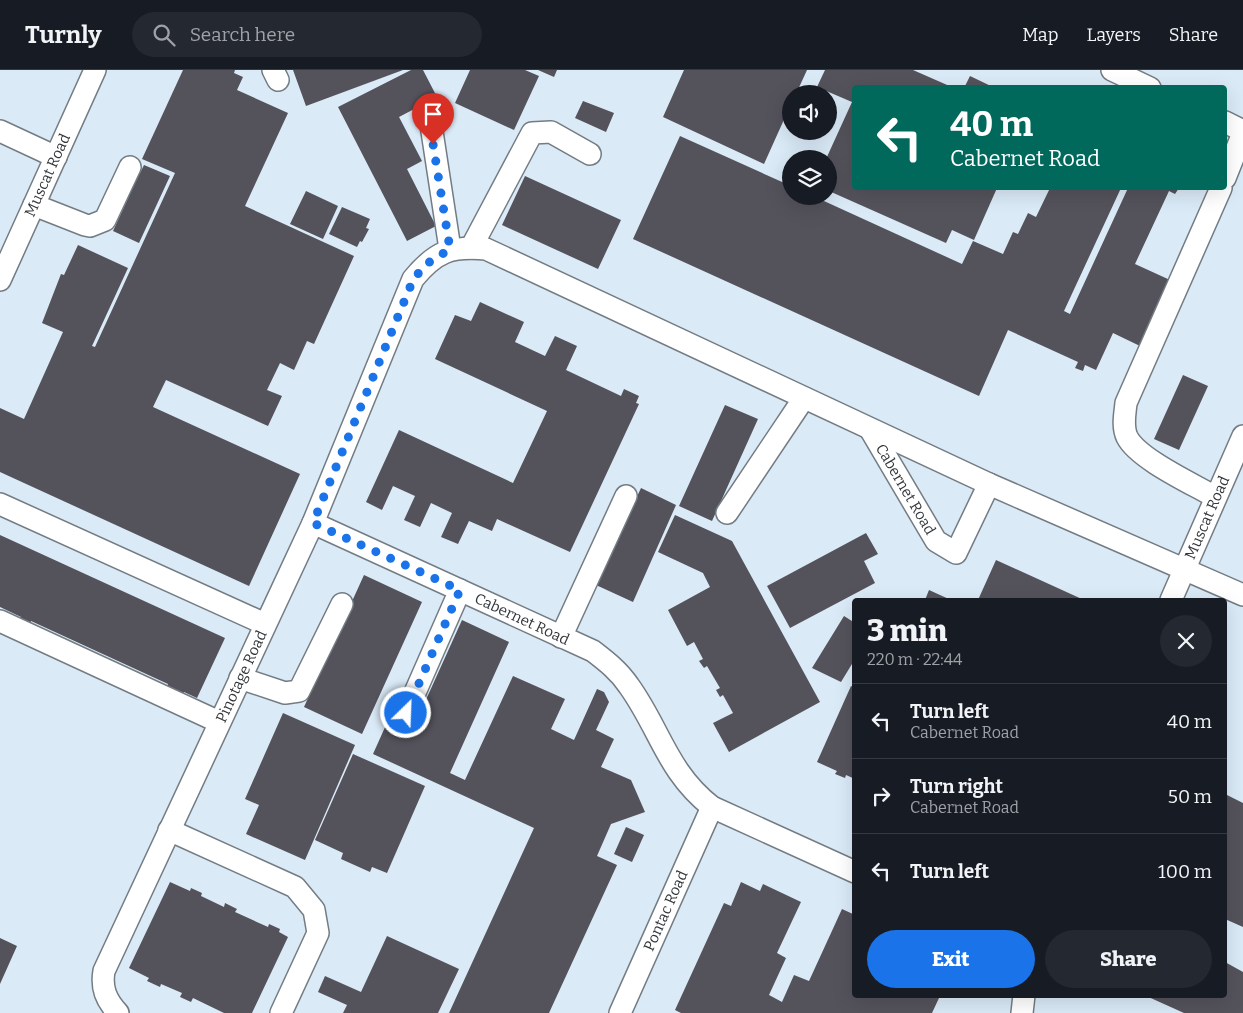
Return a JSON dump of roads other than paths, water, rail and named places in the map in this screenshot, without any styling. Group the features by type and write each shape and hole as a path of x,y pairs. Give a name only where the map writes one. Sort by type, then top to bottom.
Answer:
{"street":[{"name":"Muscat Road","path":"0,280 95,70"},
{"path":"1112,70 1144,85"},
{"path":"430,112 460,248"},
{"path":"1227,123 1243,132 1227,173"},
{"path":"0,131 56,157"},
{"path":"313,523 413,280 425,265 460,248 532,133 551,132 590,154"},
{"path":"34,204 90,226 105,220 130,167"},
{"path":"1215,497 1145,456 1133,446 1126,436 1124,424 1126,403 1220,190"},
{"name":"Cabernet Road","path":"460,248 486,249 989,484 1243,595"},
{"path":"727,513 804,398"},
{"name":"Cabernet Road","path":"870,429 936,541 956,553 989,484"},
{"name":"Muscat Road","path":"1172,598 1243,436"},
{"path":"561,637 626,496"},
{"path":"0,504 265,624"},
{"name":"Cabernet Road","path":"313,523 592,651 616,670 630,686 677,771 695,794 712,807 852,871"},
{"name":"Pinotage Road","path":"118,1013 104,991 102,983 104,971 313,523"},
{"path":"406,713 460,590"},
{"path":"240,678 285,693 299,691 342,604"},
{"path":"0,621 219,722"},
{"name":"Pontac Road","path":"620,1013 712,807"},
{"path":"169,830 295,887 314,910 318,933 281,1013"},
{"path":"1022,1013 1024,998"}]}
